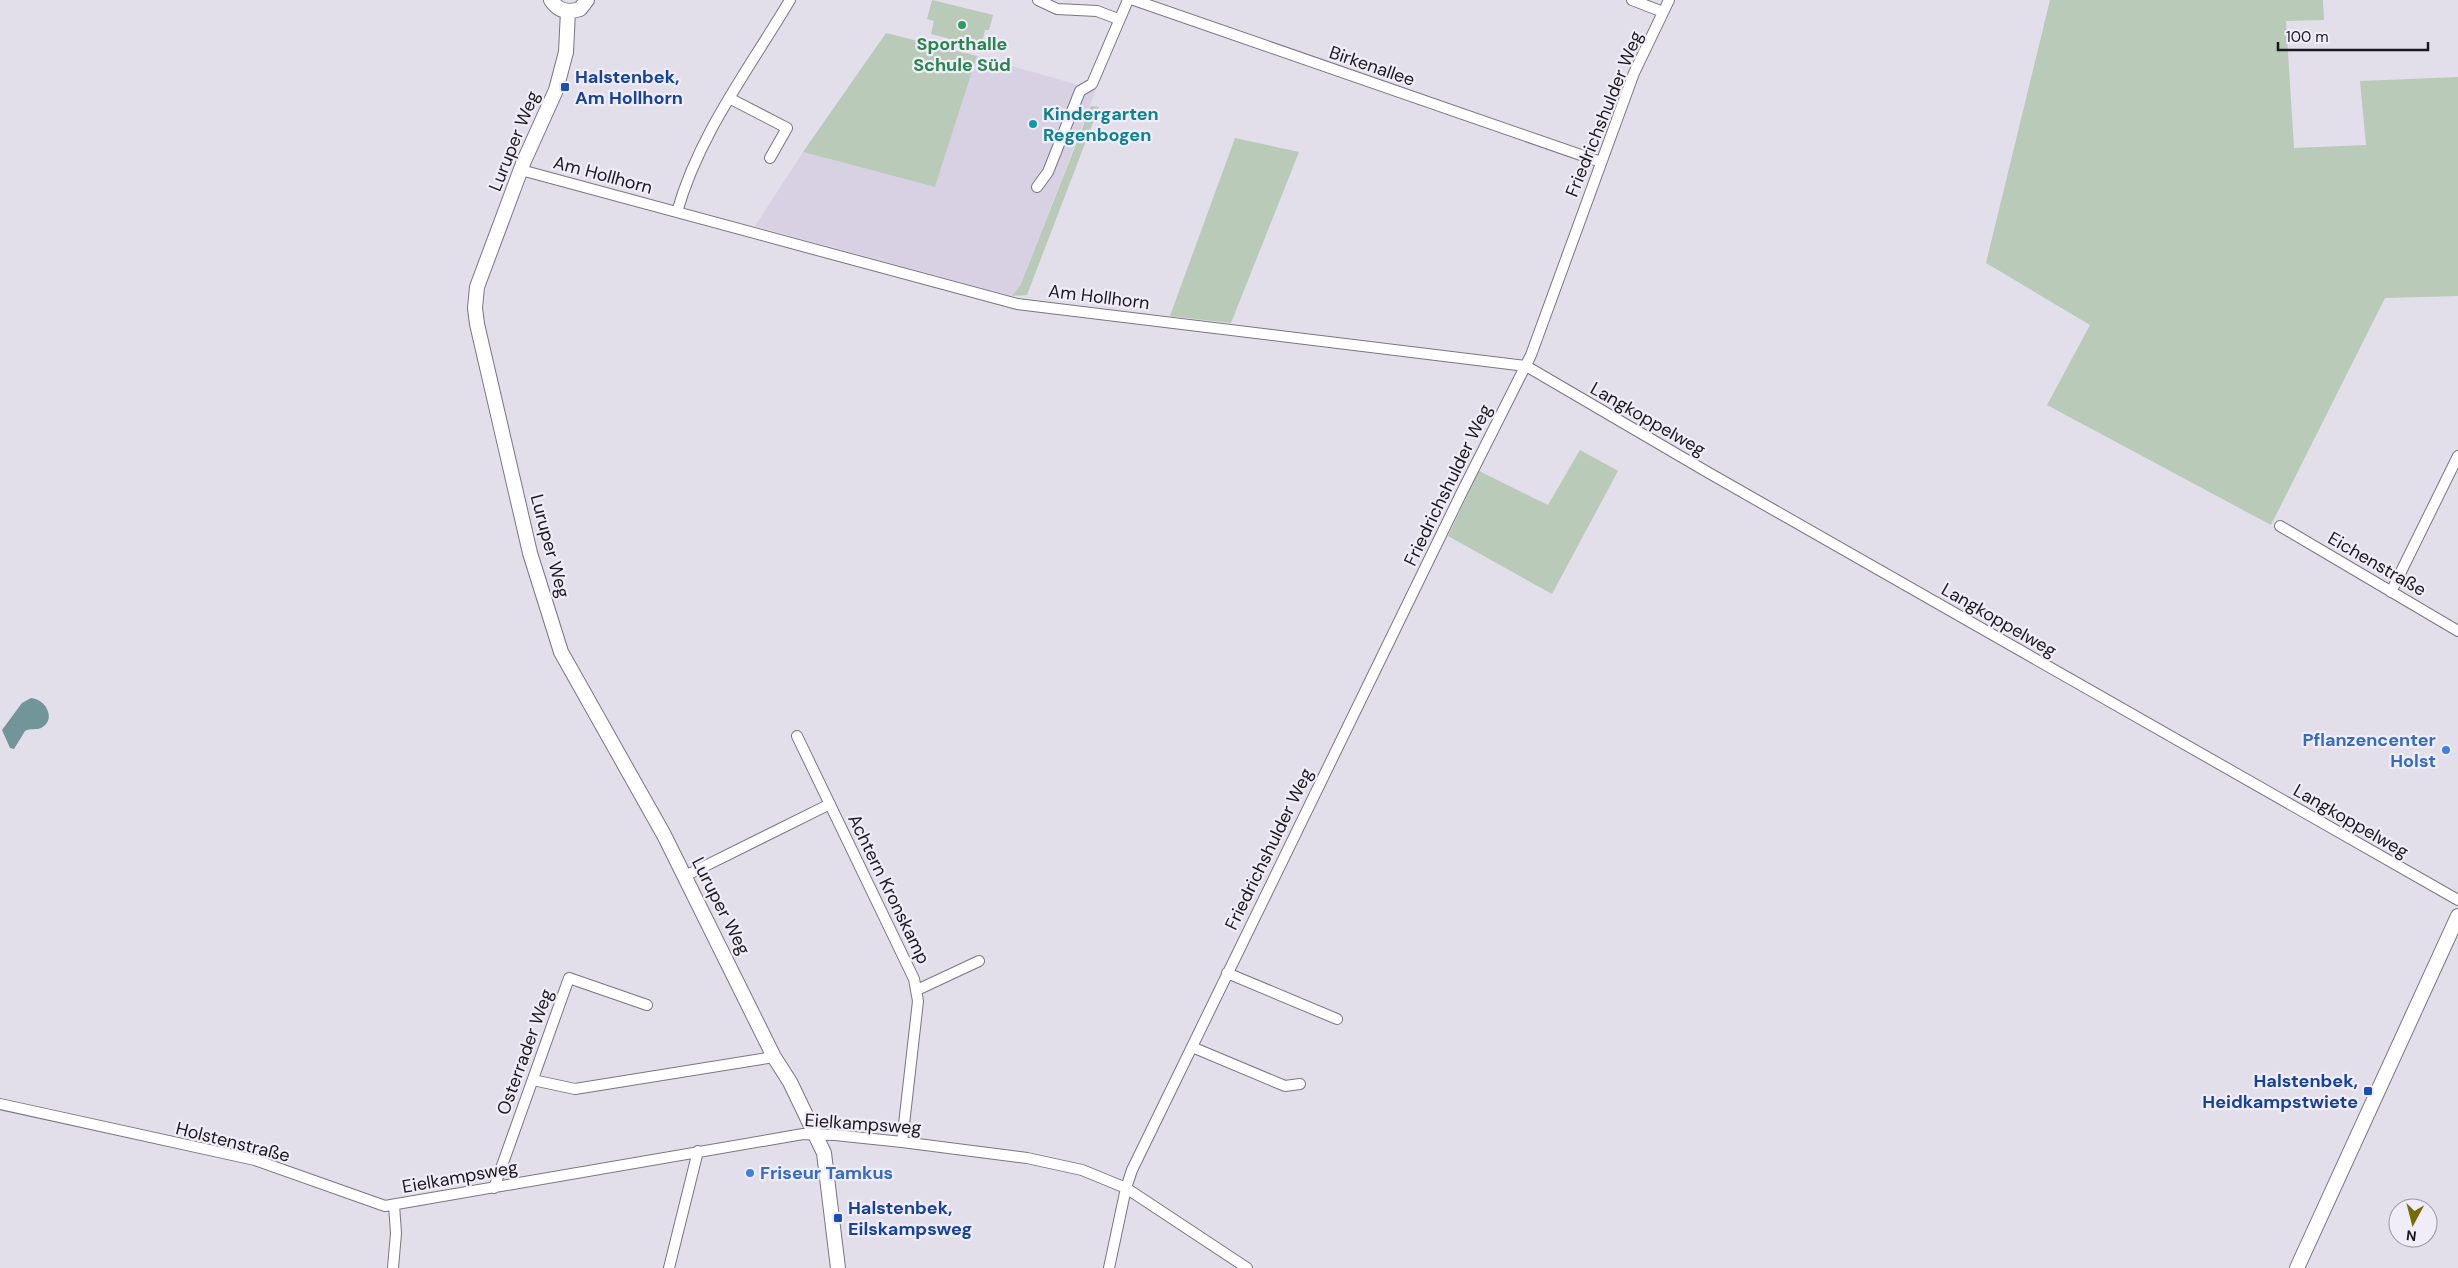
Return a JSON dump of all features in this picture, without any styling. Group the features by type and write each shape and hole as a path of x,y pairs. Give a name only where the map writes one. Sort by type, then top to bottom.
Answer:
{"street":[{"path":"551,0 555,6 568,11 580,9 587,0"},
{"path":"677,212 698,154 729,98 790,0"},
{"path":"1038,0 1057,9 1097,12 1118,19"},
{"path":"1037,187 1048,172 1080,91 1092,84 1118,19 1128,0"},
{"name":"Birkenallee","path":"1134,0 1601,162"},
{"path":"1632,0 1663,12"},
{"name":"Friedrichshulder Weg","path":"1109,1268 1126,1188 1132,1170 1227,972 1526,366 1634,73 1669,0"},
{"name":"Luruper Weg","path":"568,11 566,52 560,76 480,274 475,300 477,324 530,553 561,652 685,876 774,1057 790,1082 817,1135 824,1153 828,1172 838,1268"},
{"path":"729,98 787,128 770,158"},
{"name":"Am Hollhorn","path":"521,170 1017,304 1526,366"},
{"name":"Langkoppelweg","path":"1526,366 1709,473 2458,900"},
{"path":"2391,592 2458,456"},
{"name":"Eichenstraße","path":"2280,526 2458,631"},
{"name":"Achtern Kronskamp","path":"797,736 914,979 917,990 918,1001 902,1142"},
{"name":"Achtern Kronskamp","path":"685,876 830,804"},
{"path":"2297,1268 2458,916"},
{"name":"Achtern Kronskamp","path":"917,990 979,960"},
{"path":"1227,972 1337,1019"},
{"name":"Osterrader Weg","path":"494,1188 569,978 648,1005"},
{"path":"1192,1047 1285,1086 1300,1084"},
{"path":"533,1080 574,1089 774,1057"},
{"name":"Holstenstraße","path":"0,1104 255,1160 376,1204 394,1205"},
{"name":"Eielkampsweg","path":"394,1205 698,1151 803,1134 817,1135 902,1142 1027,1158 1082,1170 1126,1188 1247,1268"},
{"path":"669,1268 698,1151"},
{"path":"393,1268 396,1233 394,1205"}],"shaded area":[{"name":"Sporthalle Schule Süd","path":"932,0 993,15 989,30 985,30 981,47 931,34 934,21 927,19"},
{"path":"2050,0 2323,0 2324,20 2286,21 2294,148 2366,145 2360,81 2458,77 2458,296 2385,298 2271,525 2047,405 2090,325 1986,263"},
{"path":"886,33 977,56 935,187 803,152"},
{"path":"977,56 1096,90 1021,284 1012,296 755,226 803,152 935,187"},
{"path":"1091,106 1099,107 1027,295 1012,296 1021,284"},
{"path":"1235,138 1299,152 1231,323 1170,316"},
{"path":"1580,450 1618,471 1552,594 1448,536 1479,471 1548,505"},
{"path":"31,698 36,699 45,706 48,710 48,720 41,728 25,731 14,749 10,748 2,730 22,703"}],"place":[{"name":"Sporthalle Schule Süd","path":"962,25"},
{"name":"Halstenbek, Am Hollhorn","path":"565,87"},
{"name":"Kindergarten Regenbogen","path":"1033,124"},
{"name":"Pflanzencenter Holst","path":"2446,750"},
{"name":"Halstenbek, Heidkampstwiete","path":"2368,1091"},
{"name":"Friseur Tamkus","path":"750,1173"},
{"name":"Halstenbek, Eilskampsweg","path":"838,1218"}]}
